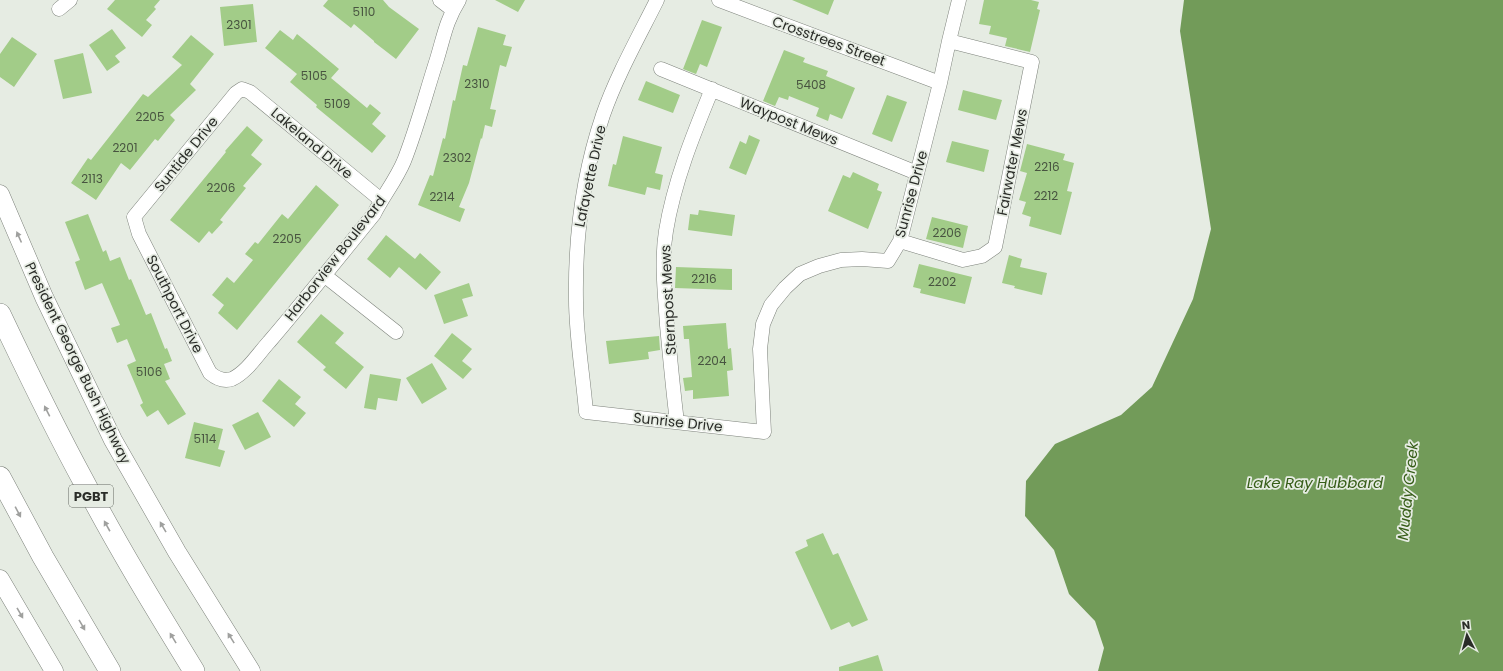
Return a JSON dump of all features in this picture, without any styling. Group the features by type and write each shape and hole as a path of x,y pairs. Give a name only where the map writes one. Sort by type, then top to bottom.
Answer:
{"highway":[{"name":"PGBT","path":"0,314 36,390 83,482 129,564 194,671"},
{"path":"0,477 43,558 110,671"}],"main road":[{"name":"President George Bush Highway","path":"0,194 44,297 113,440 177,552 251,671"},
{"path":"0,579 54,671"}],"street":[{"path":"440,0 456,5"},
{"name":"Lafayette Drive","path":"586,412 576,302 577,240 581,207 590,162 604,115 627,61 657,0"},
{"name":"Crosstrees Street","path":"719,0 940,83"},
{"name":"Sunrise Drive","path":"586,412 764,432 760,349 763,324 771,305 785,288 800,274 841,260 888,261 900,241 940,83 958,0"},
{"name":"Harborview Boulevard","path":"222,380 231,379 242,372 282,326 374,214 404,162 448,20 456,5"},
{"name":"Fairwater Mews","path":"900,241 963,260 982,256 995,247 1032,62 949,41"},
{"name":"Waypost Mews","path":"661,69 917,173"},
{"name":"Lakeland Drive","path":"242,89 250,92 381,200"},
{"name":"Suntide Drive","path":"135,223 134,217 236,93 242,89"},
{"name":"Sternpost Mews","path":"676,422 665,301 664,262 666,232 675,193 691,141 712,89"},
{"name":"Southport Drive","path":"135,223 139,234 210,373 216,378 222,380"},
{"path":"324,275 396,332"}],"water":[{"name":"Lake Ray Hubbard","path":"1184,0 1503,0 1503,671 1098,671 1104,648 1095,621 1069,594 1054,550 1025,516 1026,481 1055,444 1121,415 1152,387 1193,299 1211,229 1180,31"}],"building":[{"path":"115,0 160,0 154,7 156,9 146,20 152,25 142,37 107,9"},
{"path":"328,0 383,0 389,7 419,29 396,59 354,24 351,28 323,6"},
{"path":"495,0 525,0 518,12"},
{"path":"792,0 834,0 828,15"},
{"path":"984,0 1031,0 1039,2 1037,9 1040,10 1030,52 1005,46 1007,38 989,34 991,26 979,24"},
{"path":"253,4 257,42 224,46 220,7"},
{"path":"702,20 722,27 707,67 700,64 696,74 683,69"},
{"path":"478,27 506,35 503,45 512,47 506,67 500,65 490,109 496,110 492,127 485,125 469,183 459,207 465,209 460,222 418,205 430,175 433,176 443,138 445,139 453,100 455,101 463,65 467,66"},
{"path":"112,29 126,48 115,56 120,62 107,71 89,45"},
{"path":"280,30 293,40 297,34 308,43 339,69 331,78 367,108 370,104 381,113 372,124 386,136 372,153 316,107 317,105 290,82 297,74 265,48"},
{"path":"191,35 214,54 190,84 196,90 170,115 175,120 158,141 155,139 130,170 121,163 96,200 71,183 88,158 91,160 143,94 148,97 182,65 172,57"},
{"path":"12,37 37,54 14,87 0,77 0,54"},
{"path":"784,50 805,58 803,62 828,71 826,76 855,88 842,119 830,114 828,121 816,116 819,108 789,96 788,100 779,97 775,106 763,101"},
{"path":"83,53 92,93 63,99 54,60"},
{"path":"646,81 680,95 673,113 638,100"},
{"path":"963,90 1002,100 996,120 958,110"},
{"path":"887,95 907,102 892,142 872,134"},
{"path":"247,126 263,140 251,155 262,164 243,186 246,188 220,220 223,222 212,234 209,231 199,243 170,220"},
{"path":"749,135 760,140 746,175 729,168 740,141 746,144"},
{"path":"623,136 662,147 655,173 663,175 660,190 647,187 645,195 608,186 613,164 616,165"},
{"path":"952,141 989,150 984,172 946,162"},
{"path":"1027,144 1065,154 1063,160 1074,163 1067,191 1072,192 1061,235 1029,226 1031,217 1022,214 1026,202 1019,200 1027,173 1020,171"},
{"path":"853,172 879,184 877,190 882,192 868,229 828,211 843,175 850,178"},
{"path":"316,185 339,205 237,330 218,313 224,305 212,295 227,277 234,283 253,260 245,254 255,242 258,244 282,214 288,219"},
{"path":"699,210 735,215 732,236 688,230 690,214 698,215"},
{"path":"88,214 103,252 106,250 110,261 120,257 146,315 151,313 165,349 167,348 172,361 164,364 170,379 165,381 186,414 168,425 158,410 147,417 140,405 143,403 127,365 136,361 127,339 117,343 111,328 120,325 102,283 85,290 75,262 80,260 65,222"},
{"path":"932,217 968,226 963,248 926,239"},
{"path":"386,235 415,259 420,253 441,272 426,290 399,267 390,278 367,259"},
{"path":"1009,255 1022,259 1020,267 1047,273 1042,295 1014,288 1015,286 1002,283"},
{"path":"919,264 972,277 965,304 920,293 921,289 913,287"},
{"path":"676,267 732,269 732,290 675,288"},
{"path":"469,283 473,296 462,299 468,316 444,324 434,295"},
{"path":"321,314 344,333 335,343 364,367 346,389 323,370 326,367 297,342"},
{"path":"726,323 728,349 731,348 733,370 727,371 729,396 693,399 693,390 685,391 683,378 692,377 689,339 684,339 683,326"},
{"path":"452,333 472,349 462,361 472,369 463,379 434,356"},
{"path":"659,336 660,350 648,352 649,359 609,364 606,341"},
{"path":"432,363 447,389 422,404 406,378"},
{"path":"370,374 401,379 397,401 378,398 376,410 364,408"},
{"path":"279,379 301,397 295,404 306,413 294,427 262,401"},
{"path":"258,412 271,437 245,450 232,425"},
{"path":"194,422 223,429 218,449 225,451 220,467 185,458"},
{"path":"823,533 833,555 838,553 868,620 852,627 849,622 831,630 795,552 808,546 806,540"},
{"path":"878,655 883,671 839,671 839,667"}],"water label":[{"name":"Muddy Creek","path":"1408,491"}]}
